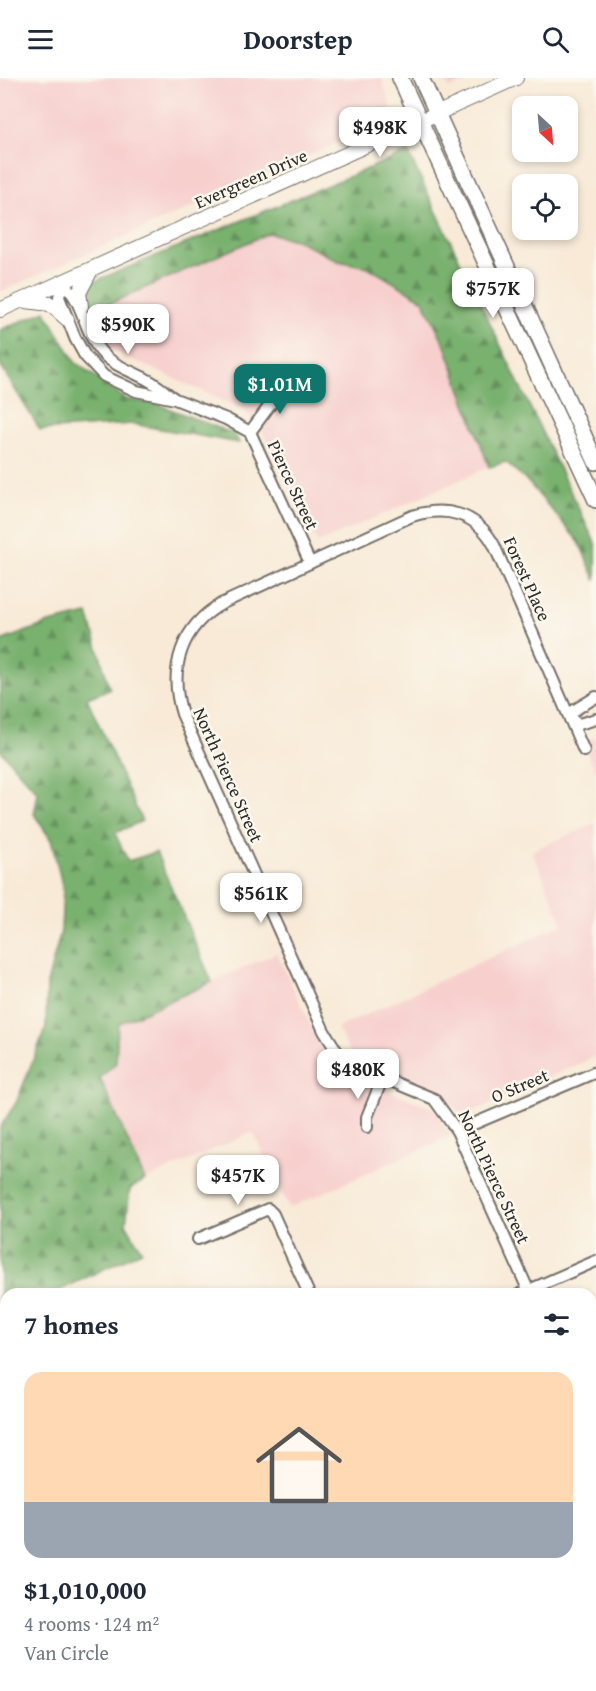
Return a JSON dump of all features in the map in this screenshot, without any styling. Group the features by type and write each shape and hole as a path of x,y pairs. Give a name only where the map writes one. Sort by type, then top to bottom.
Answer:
{"main road":[{"path":"400,78 596,500"},
{"path":"421,78 596,462"}],"street":[{"name":"Evergreen Drive","path":"0,310 516,78"},
{"path":"91,270 79,292 86,328 108,359 151,382 175,399"},
{"path":"62,283 73,292 81,306"},
{"name":"Pierce Street","path":"62,283 59,297 67,319 85,356 104,376 136,391 175,399 225,419 250,432 310,563"},
{"path":"21,302 36,300 50,304 67,319"},
{"path":"250,432 273,401 294,382"},
{"name":"Forest Place","path":"310,563 421,513 446,511 470,518 484,530 494,545 584,751"},
{"name":"North Pierce Street","path":"310,563 223,603 203,616 187,637 180,653 176,690 193,741 324,1031 343,1061 434,1099 457,1131 524,1288"},
{"path":"596,697 573,711 570,718 579,723 596,719"},
{"name":"O Street","path":"457,1131 596,1072"},
{"path":"367,1127 367,1117 382,1077"},
{"path":"198,1239 268,1209 273,1214 306,1288"},
{"path":"537,1288 596,1261"}],"shaded area":[{"path":"0,78 381,78 391,105 391,119 0,292"},
{"path":"442,78 480,78 450,88"},
{"path":"269,233 299,241 338,261 368,267 423,300 444,343 489,467 318,543 261,429 244,410 107,348 91,312"},
{"path":"596,737 596,771 582,743"},
{"path":"596,823 596,1056 463,1116 434,1088 350,1052 337,1028 563,924 532,851"},
{"path":"277,953 328,1063 351,1077 434,1108 451,1136 289,1208 253,1132 145,1180 100,1078 116,1063 118,1024"}],"green space":[{"path":"408,152 596,545 596,581 579,542 528,482 506,462 489,467 444,343 423,300 368,267 338,261 299,241 269,233 91,312 90,283"},
{"path":"45,311 75,362 126,399 157,404 235,434 239,443 133,424 40,430 0,365 0,330"},
{"path":"88,614 110,689 87,698 142,821 115,833 128,861 156,852 212,982 118,1024 116,1063 100,1078 145,1180 130,1189 126,1224 142,1251 65,1288 0,1288 0,1127 16,1103 46,1027 47,984 61,931 63,888 51,840 34,814 38,793 0,750 0,641 49,623"}]}
